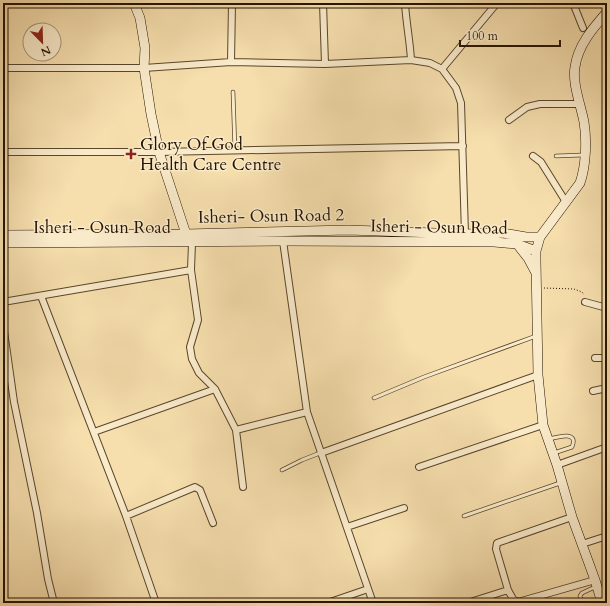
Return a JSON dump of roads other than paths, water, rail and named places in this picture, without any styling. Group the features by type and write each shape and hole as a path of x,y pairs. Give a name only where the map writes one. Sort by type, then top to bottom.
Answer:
{"main road":[{"path":"134,3 140,18 145,48 144,68 159,152 188,240"},
{"path":"602,603 572,517 558,465 543,425 538,375 536,250 540,236 580,183 583,173 585,155 584,123 574,68 589,32 607,12"},
{"name":"Isheri- Osun Road 2","path":"3,235 188,240 348,230 503,234 526,237 540,236"},
{"name":"Isheri - Osun Road","path":"3,243 188,240 494,242 517,244 536,250"},
{"path":"517,244 531,264 537,276"}],"street":[{"path":"231,62 232,3"},
{"path":"323,3 326,64"},
{"path":"405,3 411,60"},
{"path":"442,69 497,3"},
{"path":"573,3 583,28"},
{"path":"3,68 144,68 231,62 326,64 411,60 430,63 442,69 456,88 461,103 465,234"},
{"path":"509,120 527,107 540,104 580,104"},
{"path":"3,152 159,152 463,146"},
{"path":"533,156 540,162 566,202"},
{"path":"188,240 198,320 190,347 192,359 199,373 215,389 236,430 243,486"},
{"path":"283,241 307,412 373,603"},
{"path":"3,302 191,270"},
{"path":"41,296 126,516 156,603"},
{"path":"585,302 607,308"},
{"path":"3,324 14,402 37,513 48,579 54,603"},
{"path":"595,358 607,358"},
{"path":"321,453 538,375"},
{"path":"593,391 607,388"},
{"path":"94,432 215,389"},
{"path":"236,430 307,412"},
{"path":"419,468 543,425"},
{"path":"558,465 607,447"},
{"path":"126,516 195,487 200,490 213,523"},
{"path":"347,527 404,508"},
{"path":"572,517 497,543 496,549 508,590 513,599 518,602 596,583"},
{"path":"582,544 607,536"},
{"path":"327,603 368,589"},
{"path":"467,603 508,590"}],"lane":[{"path":"233,92 235,151"},
{"path":"556,156 585,155"},
{"path":"374,398 424,377 538,335"},
{"path":"547,439 565,435 570,436 572,439 572,447 553,454"},
{"path":"282,470 321,453"},
{"path":"464,516 562,482"},
{"path":"582,603 580,596 582,593 596,583"}],"place":[{"name":"Glory Of God Health Care Centre","path":"131,154"}]}
